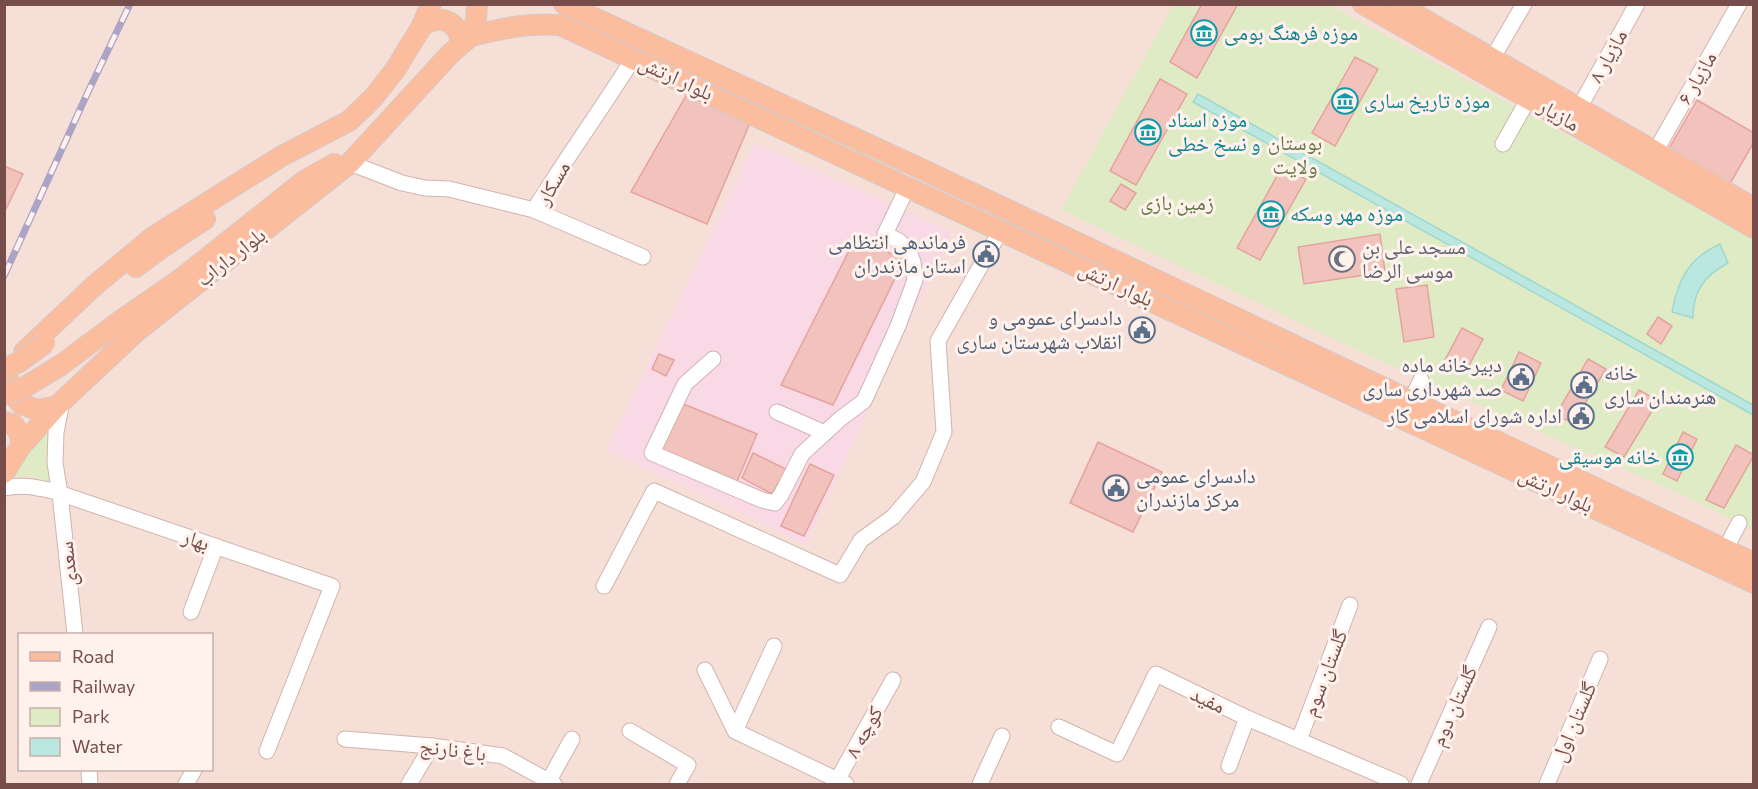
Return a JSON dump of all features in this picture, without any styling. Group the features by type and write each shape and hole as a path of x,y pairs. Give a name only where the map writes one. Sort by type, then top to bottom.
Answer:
{"main road":[{"path":"422,26 439,19 448,21 466,39 476,19 477,4"},
{"name":"بلوار ارتش","path":"564,4 917,167 1411,401 1545,475 1754,583"},
{"name":"مازیار","path":"1364,4 1540,99 1754,228"},
{"name":"مازیار","path":"1396,4 1492,59 1540,99 1579,108 1754,208"},
{"path":"5,371 45,343 102,292 160,249 318,145 349,121 373,98 395,70 432,5"},
{"name":"بلوار ارتش","path":"466,39 534,23 560,25 1001,230 1545,475 1754,563"},
{"name":"بلوار داراب","path":"4,473 21,446 59,404 137,331 350,164 466,39"},
{"path":"5,371 94,286 153,237 280,157 349,121"},
{"path":"4,395 25,387 61,365 182,278 304,181 368,145"},
{"path":"908,186 917,167"},
{"path":"1001,230 1010,211"},
{"path":"5,371 9,389 21,404 38,410 59,404"},
{"path":"4,422 13,423 20,434 21,446"}],"street":[{"path":"1492,59 1524,4"},
{"name":"مازیار ٨","path":"1579,108 1637,4"},
{"name":"مازیار ۶","path":"1655,152 1739,4"},
{"name":"مسکار","path":"633,59 534,210 643,257"},
{"path":"1503,144 1540,99"},
{"path":"350,164 402,183 425,188 449,189 534,210"},
{"path":"713,359 685,384 652,453 762,500 775,503 802,454 840,419 864,401 898,327 915,280 913,262 909,250 899,241 885,234 908,186"},
{"path":"604,586 654,491 840,575 861,540 893,517 923,482 944,432 938,341 1001,230"},
{"path":"1411,401 1421,380"},
{"name":"سعدی","path":"59,404 55,448 57,479 75,633"},
{"path":"777,412 825,433"},
{"name":"بهار","path":"4,488 17,485 30,486 60,494 332,586 267,751"},
{"path":"1725,550 1739,524"},
{"path":"191,612 216,546"},
{"name":"گلستان سوم","path":"1299,740 1350,605"},
{"name":"گلستان دوم","path":"1419,784 1489,627"},
{"path":"735,731 774,646"},
{"name":"گلستان اول","path":"1547,784 1600,659"},
{"path":"705,670 735,731 840,783"},
{"name":"مفید","path":"1059,726 1117,754 1156,675 1299,740 1379,780 1401,784"},
{"name":"کوچه ۸","path":"840,783 893,680"},
{"path":"1229,766 1247,718"},
{"path":"630,731 688,765 677,784"},
{"path":"980,784 1002,736"},
{"name":"باغ نارنج","path":"345,739 432,746 503,756 550,783"},
{"path":"550,783 572,739"},
{"path":"409,784 432,746"}],"shaded area":[{"path":"5,5 1753,5 1753,784 5,784"},
{"path":"755,143 952,232 806,544 607,450"}],"green space":[{"name":"بوستان ولایت","path":"1173,5 1330,5 1753,237 1753,530 1687,497 1421,380 1061,210"},
{"path":"567,12 886,157 881,167 564,21"},
{"path":"49,425 55,485 33,477 11,477"}],"water":[{"path":"1198,94 1753,405 1753,415 1193,102"},
{"path":"1720,244 1728,263 1712,273 1702,285 1695,300 1693,318 1672,312 1678,289 1687,271 1700,256"}],"building":[{"name":"موزه فرهنگ بومی","path":"1202,4 1238,4 1197,78 1170,62"},
{"name":"موزه تاریخ ساری","path":"1355,57 1378,69 1335,146 1312,133"},
{"name":"موزه اسناد و نسخ خطی","path":"1160,79 1187,94 1136,185 1110,171"},
{"path":"687,94 750,123 707,224 631,192"},
{"path":"1697,100 1754,133 1754,142 1728,187 1667,152"},
{"path":"4,166 23,174 4,213"},
{"name":"موزه مهر وسکه","path":"1282,167 1306,179 1260,260 1237,248"},
{"path":"1121,184 1136,193 1125,210 1110,201"},
{"name":"مسجد علی بن موسی الرضا","path":"1380,234 1385,272 1304,284 1298,247"},
{"path":"856,237 904,260 833,405 781,385"},
{"path":"1427,285 1434,337 1404,342 1396,289"},
{"path":"1658,317 1672,326 1661,344 1647,334"},
{"name":"دبیرخانه ماده صد شهرداری ساری","path":"1462,328 1483,339 1466,371 1445,360"},
{"name":"دبیرخانه ماده صد شهرداری ساری","path":"1519,352 1541,363 1523,401 1501,390"},
{"path":"659,354 674,360 666,376 652,369"},
{"name":"خانه هنرمندان ساری","path":"1588,359 1606,369 1573,423 1556,415"},
{"path":"1639,390 1658,401 1624,457 1605,447"},
{"path":"681,403 757,434 736,484 659,452"},
{"name":"خانه موسیقی","path":"1683,432 1697,439 1677,481 1663,474"},
{"name":"دادسرای عمومی مرکز مازندران","path":"1098,442 1162,472 1133,532 1070,503"},
{"path":"1736,445 1754,455 1724,508 1706,500"},
{"path":"753,453 786,469 772,494 742,478"},
{"path":"810,464 834,475 804,536 781,526"}],"railway":[{"path":"4,276 130,4"}],"place":[{"name":"موزه فرهنگ بومی","path":"1204,33"},
{"name":"موزه تاریخ ساری","path":"1345,101"},
{"name":"موزه اسناد و نسخ خطی","path":"1148,132"},
{"name":"موزه مهر وسکه","path":"1271,214"},
{"name":"فرماندهی انتظامی استان مازندران","path":"986,254"},
{"name":"مسجد علی بن موسی الرضا","path":"1342,259"},
{"name":"دادسرای عمومی و انقلاب شهرستان ساری","path":"1142,330"},
{"name":"دبیرخانه ماده صد شهرداری ساری","path":"1521,377"},
{"name":"خانه هنرمندان ساری","path":"1584,385"},
{"name":"اداره شورای اسلامی کار","path":"1581,416"},
{"name":"خانه موسیقی","path":"1680,457"},
{"name":"دادسرای عمومی مرکز مازندران","path":"1116,488"}],"park label":[{"name":"زمین بازی","path":"1177,203"}]}
